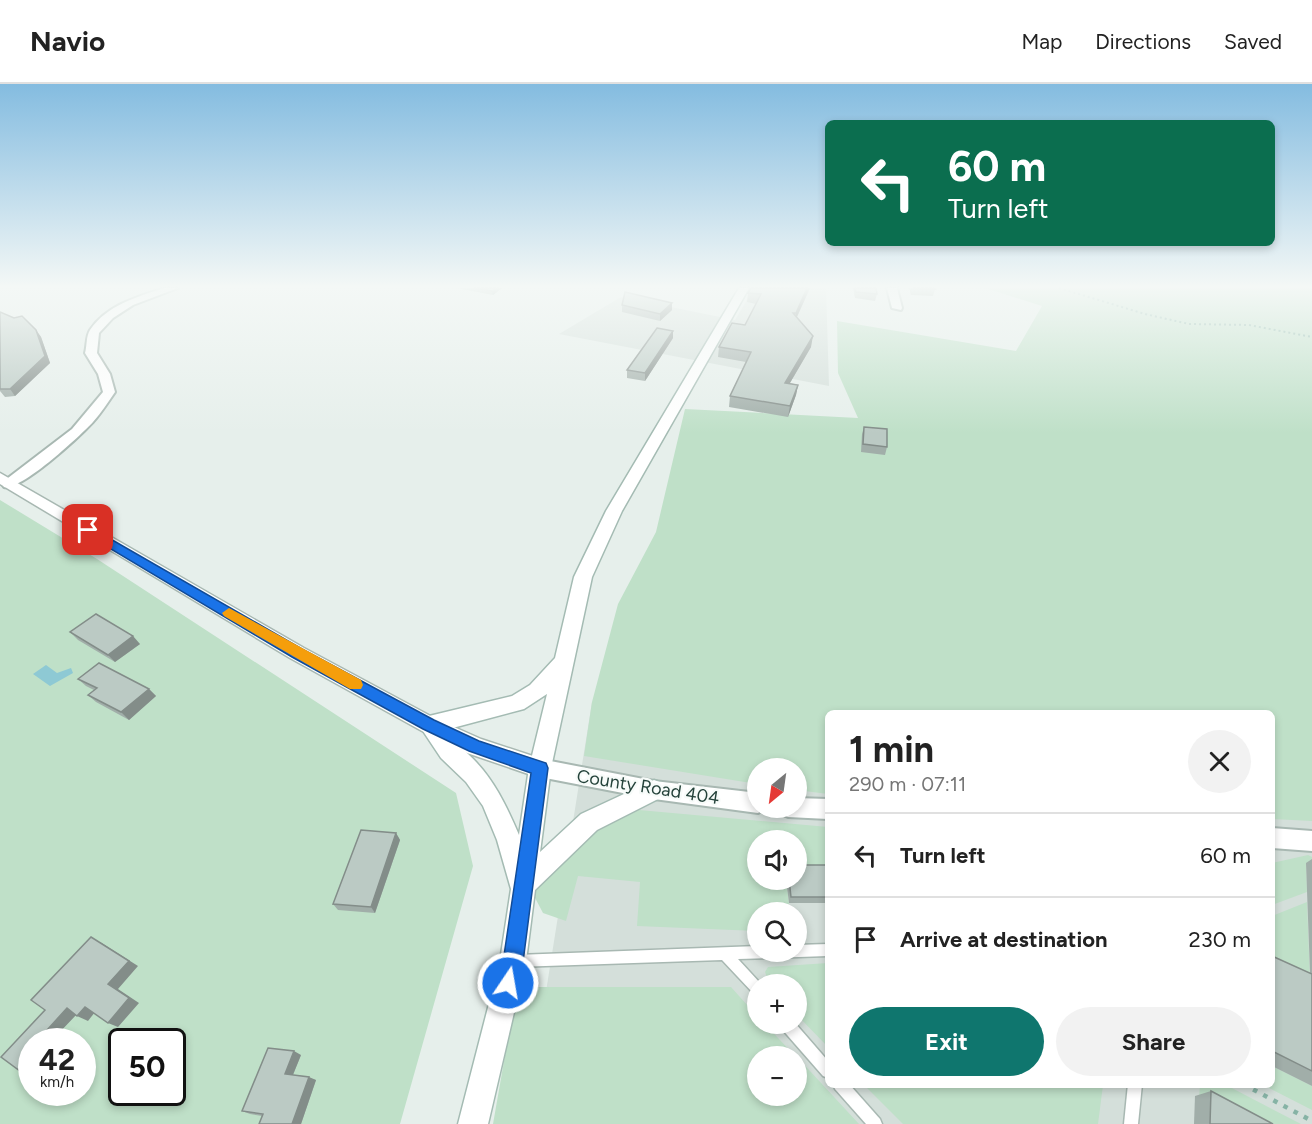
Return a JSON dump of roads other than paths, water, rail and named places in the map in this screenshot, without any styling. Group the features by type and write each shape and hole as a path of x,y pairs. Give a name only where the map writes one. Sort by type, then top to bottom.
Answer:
{"main road":[{"path":"473,1124 513,962 540,768 583,577 610,520 716,337"},
{"path":"5,481 297,653 429,725 475,746 540,768"},
{"path":"429,725 517,703 537,691 564,661"},
{"path":"429,725 449,752 474,775 492,800 509,840 522,886"},
{"path":"522,886 589,822 654,790"}],"street":[{"path":"5,481 62,446 97,411 109,392 104,374 91,353 93,337"},
{"name":"County Road 404","path":"540,768 654,790 747,802"},
{"path":"807,808 825,809"},
{"path":"1275,838 1312,841"}],"lane":[{"path":"513,962 825,950"},
{"path":"726,955 747,978"},
{"path":"796,1034 825,1068"},
{"path":"843,1088 874,1124"},
{"path":"1131,1124 1135,1088"}],"water":[{"path":"46,665 57,673 71,668 73,673 50,686 33,674"}]}
